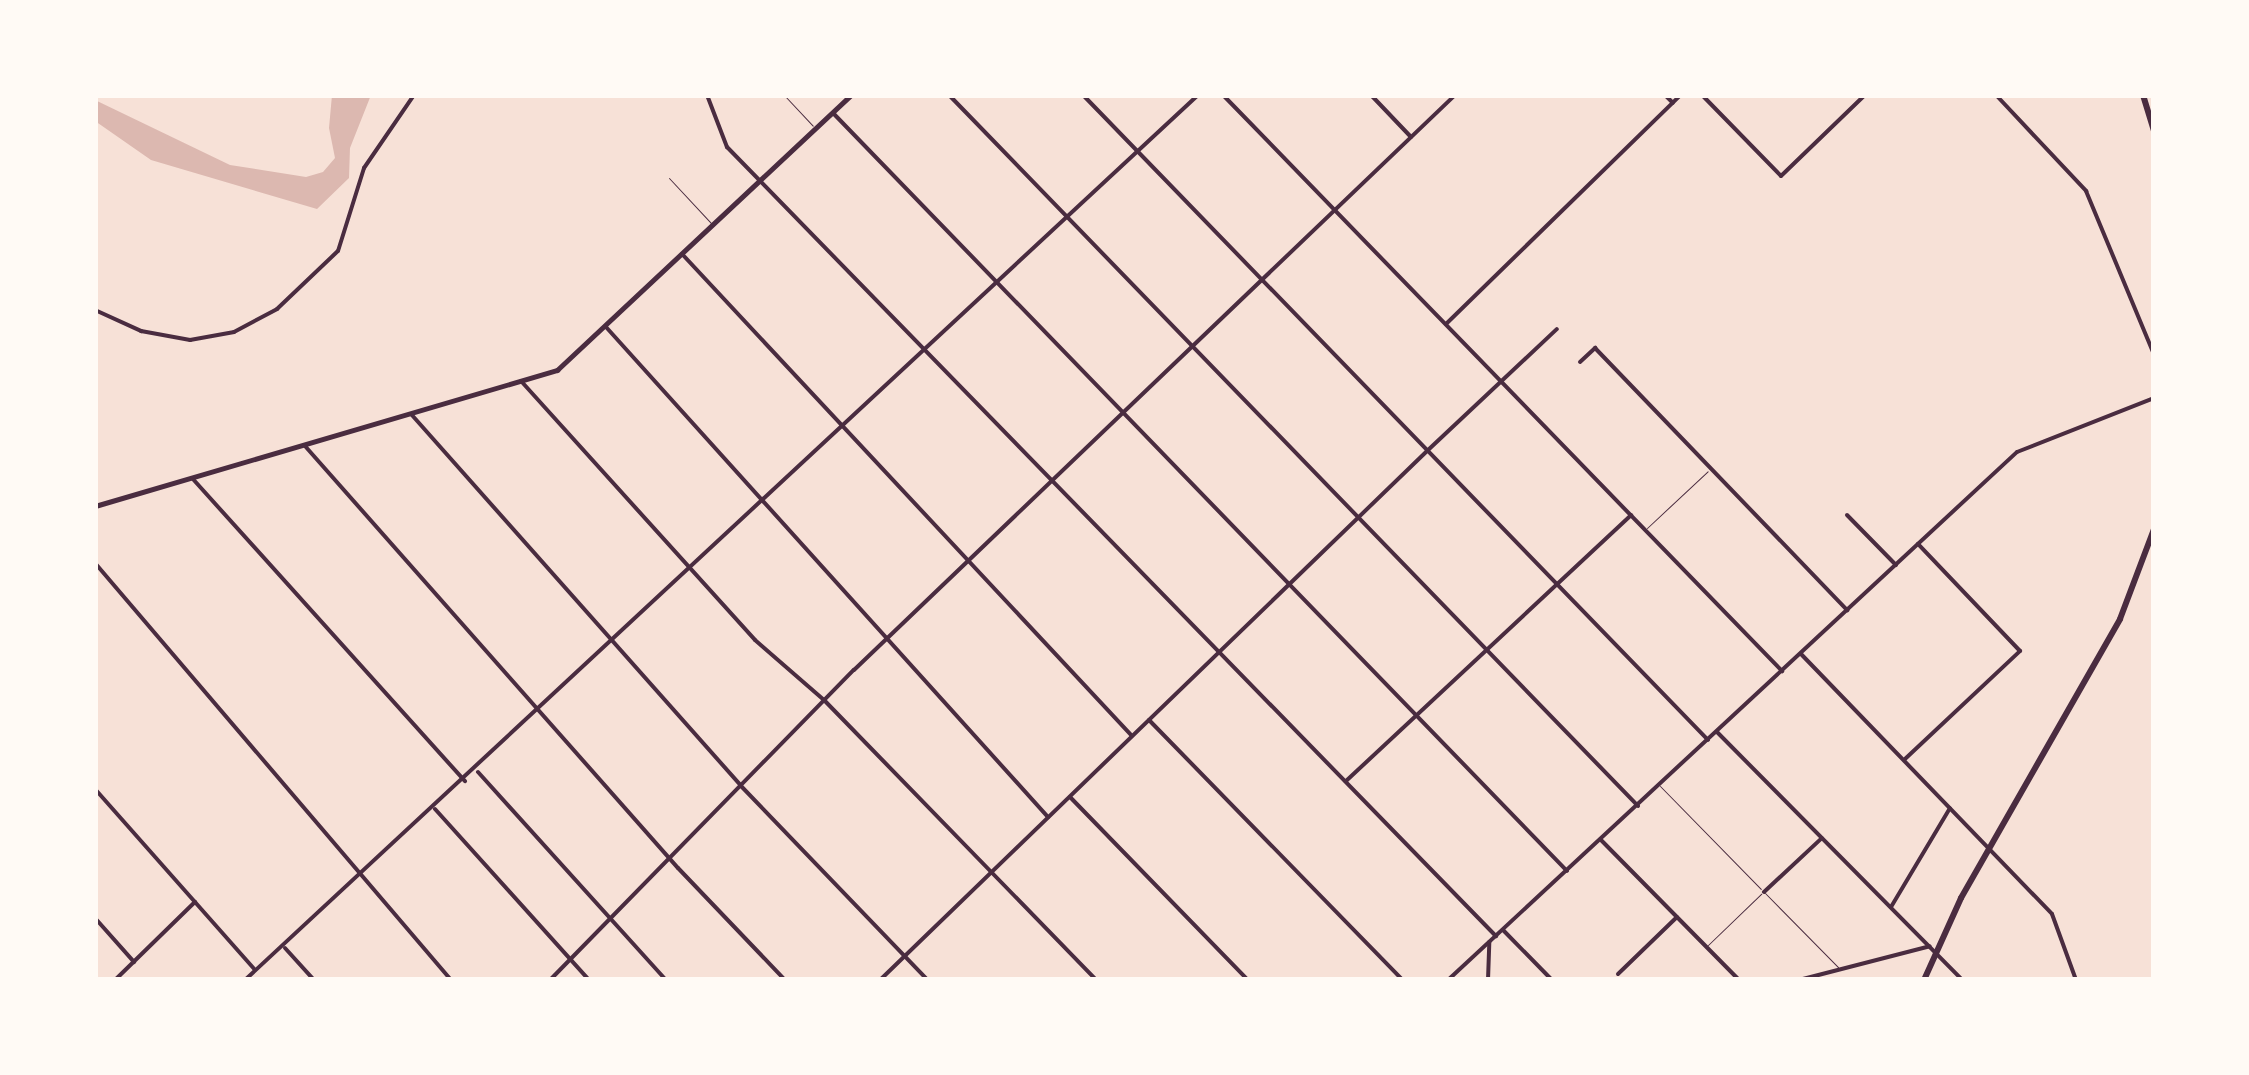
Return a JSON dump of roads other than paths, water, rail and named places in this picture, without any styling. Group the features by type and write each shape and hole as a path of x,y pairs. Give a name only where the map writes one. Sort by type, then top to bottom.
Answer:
{"highway":[{"path":"2143,95 2154,130"},
{"path":"1924,980 1961,898 2120,619 2154,529"}],"main road":[{"path":"95,506 563,366 851,95"}],"street":[{"path":"95,310 142,330 206,339 259,320 319,273 344,240 369,156 414,95"},
{"path":"707,95 722,140 1496,936"},
{"path":"949,95 1638,806"},
{"path":"1083,95 1708,740"},
{"path":"245,980 765,504 1198,95"},
{"path":"1223,95 1782,671"},
{"path":"1370,95 1412,137"},
{"path":"550,980 887,638 1264,282 1455,95"},
{"path":"1665,95 1673,103"},
{"path":"1446,324 1681,95"},
{"path":"1702,95 1781,176 1865,95"},
{"path":"1854,95 1859,101"},
{"path":"1996,95 2086,191 2154,354"},
{"path":"832,112 1568,871"},
{"path":"682,254 1132,736"},
{"path":"606,326 1048,818"},
{"path":"880,980 1557,330"},
{"path":"1580,362 1594,348 1848,610"},
{"path":"520,381 755,640 824,700 1096,980"},
{"path":"1448,980 2027,444 2154,398"},
{"path":"411,414 742,786 928,980"},
{"path":"305,446 542,710 670,860 786,980"},
{"path":"192,478 465,781"},
{"path":"1346,781 1631,515"},
{"path":"1847,515 1896,565"},
{"path":"1904,760 2020,651 1918,544"},
{"path":"95,563 451,980"},
{"path":"1801,654 2052,914 2076,980"},
{"path":"1149,720 1403,980"},
{"path":"1717,732 1960,978"},
{"path":"477,770 666,980"},
{"path":"95,789 255,970"},
{"path":"1070,796 1248,980"},
{"path":"1892,907 1950,808"},
{"path":"435,809 589,980"},
{"path":"1764,892 1822,838"},
{"path":"1601,840 1740,980"},
{"path":"115,980 195,902"},
{"path":"1618,974 1677,917"},
{"path":"95,918 134,962"},
{"path":"1502,930 1552,980"},
{"path":"1488,980 1489,942"},
{"path":"1799,980 1930,946"},
{"path":"284,948 314,980"}],"lane":[{"path":"784,95 815,128"},
{"path":"669,178 713,226"},
{"path":"1645,530 1711,469"},
{"path":"1659,786 1840,970"},
{"path":"1706,946 1764,892"}]}
